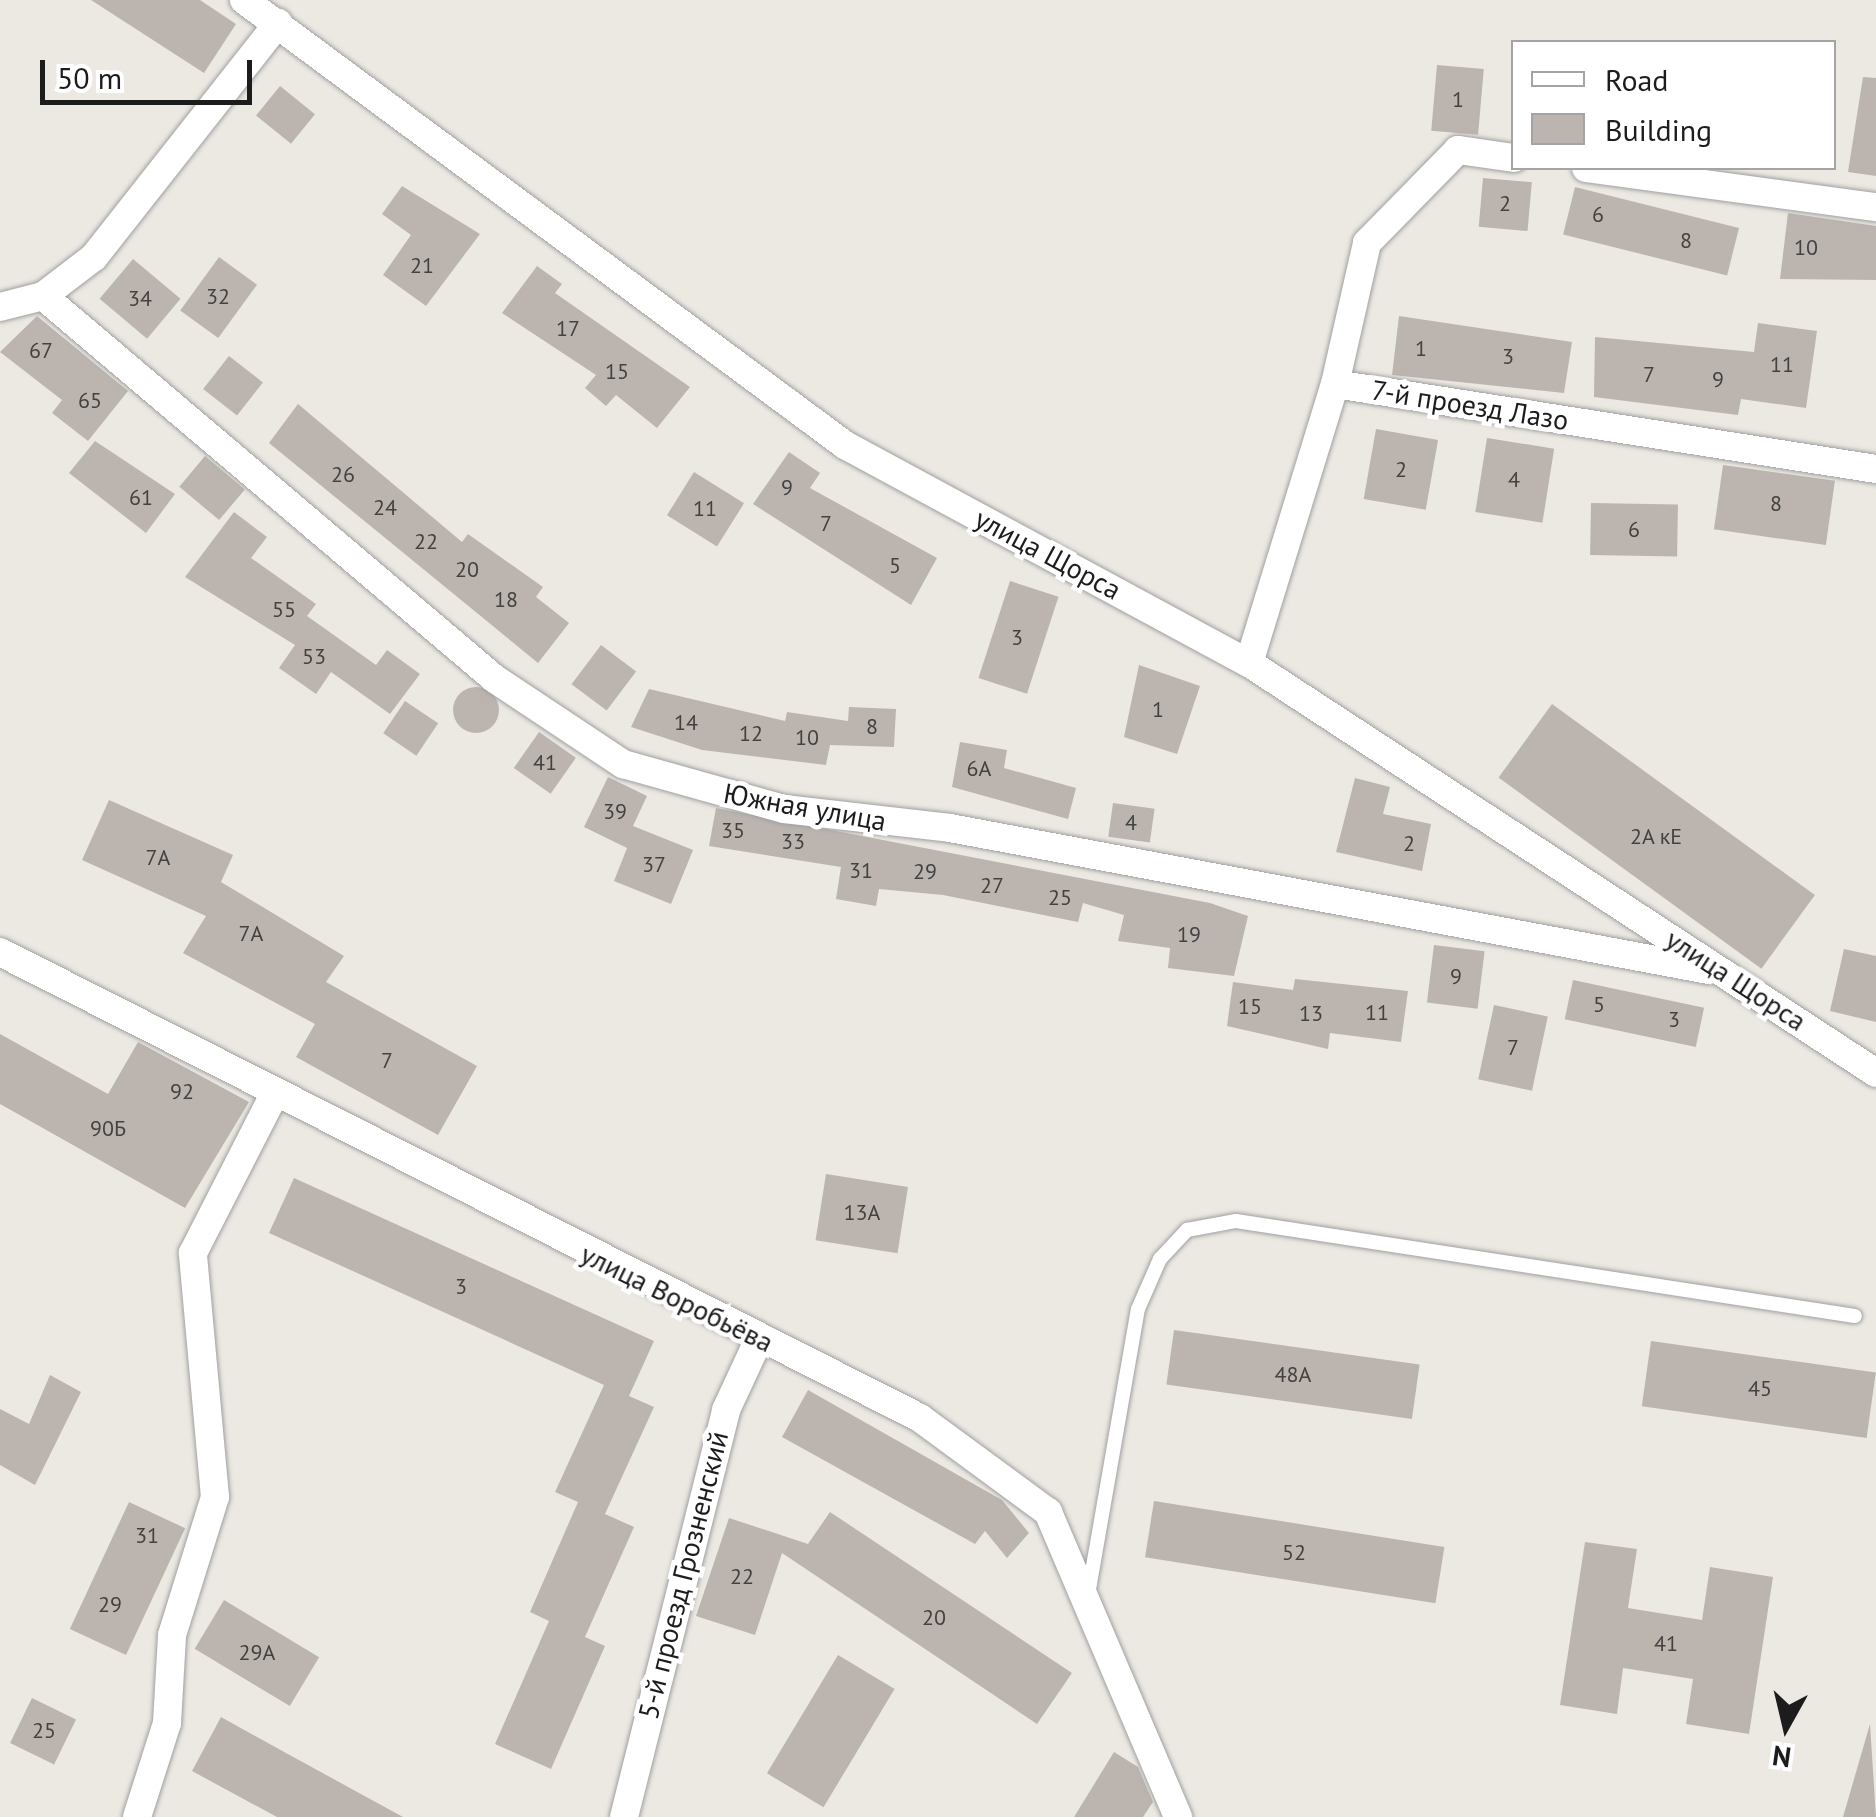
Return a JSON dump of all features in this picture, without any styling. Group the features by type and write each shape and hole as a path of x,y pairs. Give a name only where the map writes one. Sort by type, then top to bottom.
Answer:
{"street":[{"name":"улица Щорса","path":"244,0 845,445 1249,663 1876,1072"},
{"path":"0,307 43,296 94,257 278,23"},
{"name":"7-й проезд Лазо","path":"1511,158 1458,150 1366,243 1335,384 1876,468"},
{"path":"1601,170 1876,207"},
{"name":"Южная улица","path":"43,296 496,679 623,764 784,809 969,831 1724,973"},
{"path":"1249,663 1335,384"},
{"name":"улица Воробьёва","path":"0,952 272,1097 920,1418 1048,1512 1178,1817"},
{"path":"137,1817 168,1723 172,1636 215,1498 193,1253 272,1097"},
{"name":"5-й проезд Грозненский","path":"624,1817 721,1427 759,1339"}],"lane":[{"path":"1087,1600 1138,1309 1160,1259 1187,1230 1236,1221 1854,1316"}],"building":[{"path":"91,0 200,0 236,24 204,73"},
{"path":"1437,65 1484,69 1478,135 1431,131"},
{"path":"1863,77 1876,78 1876,176 1848,172"},
{"path":"280,86 315,114 291,144 256,116"},
{"path":"1483,178 1532,182 1528,231 1479,227"},
{"path":"402,186 480,234 426,306 383,275 411,235 382,214"},
{"path":"1575,187 1739,228 1727,275 1563,235"},
{"path":"1788,213 1876,226 1876,280 1780,279"},
{"path":"219,257 257,285 218,338 180,310"},
{"path":"133,259 180,299 147,339 100,299"},
{"path":"537,266 562,284 555,293 690,387 657,428 616,395 606,406 585,388 596,375 502,313"},
{"path":"37,316 128,391 88,441 52,413 62,400 0,352"},
{"path":"1399,316 1572,342 1564,393 1392,375"},
{"path":"1758,323 1817,331 1806,408 1741,399 1738,415 1594,397 1595,337 1754,352"},
{"path":"229,356 263,382 237,416 203,389"},
{"path":"298,404 462,542 468,534 543,587 536,597 569,623 538,663 269,443"},
{"path":"1376,429 1438,440 1426,510 1364,499"},
{"path":"1487,438 1554,449 1542,523 1475,512"},
{"path":"95,441 175,494 146,533 69,473"},
{"path":"789,452 820,473 810,488 937,558 911,605 753,504"},
{"path":"205,456 245,489 219,520 179,487"},
{"path":"1723,465 1835,481 1826,545 1714,529"},
{"path":"694,472 744,503 717,547 667,515"},
{"path":"1591,503 1678,505 1677,557 1590,555"},
{"path":"234,512 267,537 251,558 316,604 307,616 376,665 387,650 420,674 390,714 331,672 316,694 279,668 295,645 185,577"},
{"path":"1010,581 1059,597 1027,694 978,678"},
{"path":"601,645 636,671 607,711 572,684"},
{"path":"1139,665 1200,686 1177,754 1124,737"},
{"path":"476,687 492,694 499,710 492,726 476,733 460,726 453,710 460,694"},
{"path":"649,689 785,721 787,712 848,721 849,707 896,709 894,747 830,745 826,765 702,750 631,727"},
{"path":"405,701 438,723 416,756 383,733"},
{"path":"1552,704 1815,895 1761,969 1499,778"},
{"path":"539,732 576,758 551,794 514,768"},
{"path":"960,742 1007,750 1004,768 1076,788 1068,819 952,787"},
{"path":"608,777 647,796 633,826 693,850 671,904 614,881 627,848 584,827"},
{"path":"1355,778 1390,787 1383,814 1431,824 1422,871 1336,852"},
{"path":"109,800 233,855 221,882 344,956 326,982 477,1066 438,1135 296,1057 315,1024 183,953 206,916 82,860"},
{"path":"1113,803 1155,809 1150,843 1108,837"},
{"path":"716,808 1210,903 1248,916 1234,976 1168,968 1170,948 1118,941 1124,915 1083,903 1078,922 943,895 879,889 876,906 836,899 841,867 709,846"},
{"path":"1434,945 1485,951 1478,1009 1427,1003"},
{"path":"1844,949 1876,956 1876,1022 1830,1011"},
{"path":"1295,979 1408,991 1401,1042 1330,1033 1328,1049 1227,1026 1233,982 1293,990"},
{"path":"1573,980 1704,1008 1696,1047 1565,1019"},
{"path":"1494,1005 1548,1016 1532,1091 1478,1079"},
{"path":"0,1034 108,1094 138,1042 249,1102 185,1208 0,1104"},
{"path":"826,1174 908,1187 897,1253 816,1240"},
{"path":"294,1178 654,1341 629,1396 654,1407 605,1514 634,1527 585,1637 605,1646 551,1769 495,1744 549,1621 530,1612 578,1502 555,1492 604,1385 269,1233"},
{"path":"1174,1330 1420,1365 1412,1419 1166,1384"},
{"path":"1651,1341 1876,1373 1867,1438 1642,1406"},
{"path":"50,1375 81,1392 35,1485 0,1465 0,1409 29,1424"},
{"path":"808,1390 1002,1500 1029,1533 1007,1558 985,1531 975,1544 782,1437"},
{"path":"1154,1501 1444,1547 1435,1603 1145,1557"},
{"path":"129,1502 185,1528 126,1655 70,1629"},
{"path":"830,1512 1072,1673 1037,1724 782,1553 755,1635 696,1616 729,1518 808,1544"},
{"path":"1585,1542 1637,1549 1628,1608 1702,1620 1710,1567 1773,1577 1749,1734 1686,1724 1693,1679 1623,1668 1617,1714 1560,1705"},
{"path":"224,1600 319,1657 290,1706 195,1649"},
{"path":"838,1655 895,1689 823,1807 767,1773"},
{"path":"32,1698 76,1719 54,1764 10,1743"},
{"path":"221,1717 403,1817 277,1817 192,1771"},
{"path":"1870,1724 1876,1817 1843,1817"},
{"path":"1114,1752 1138,1767 1153,1802 1143,1817 1074,1817"}]}
